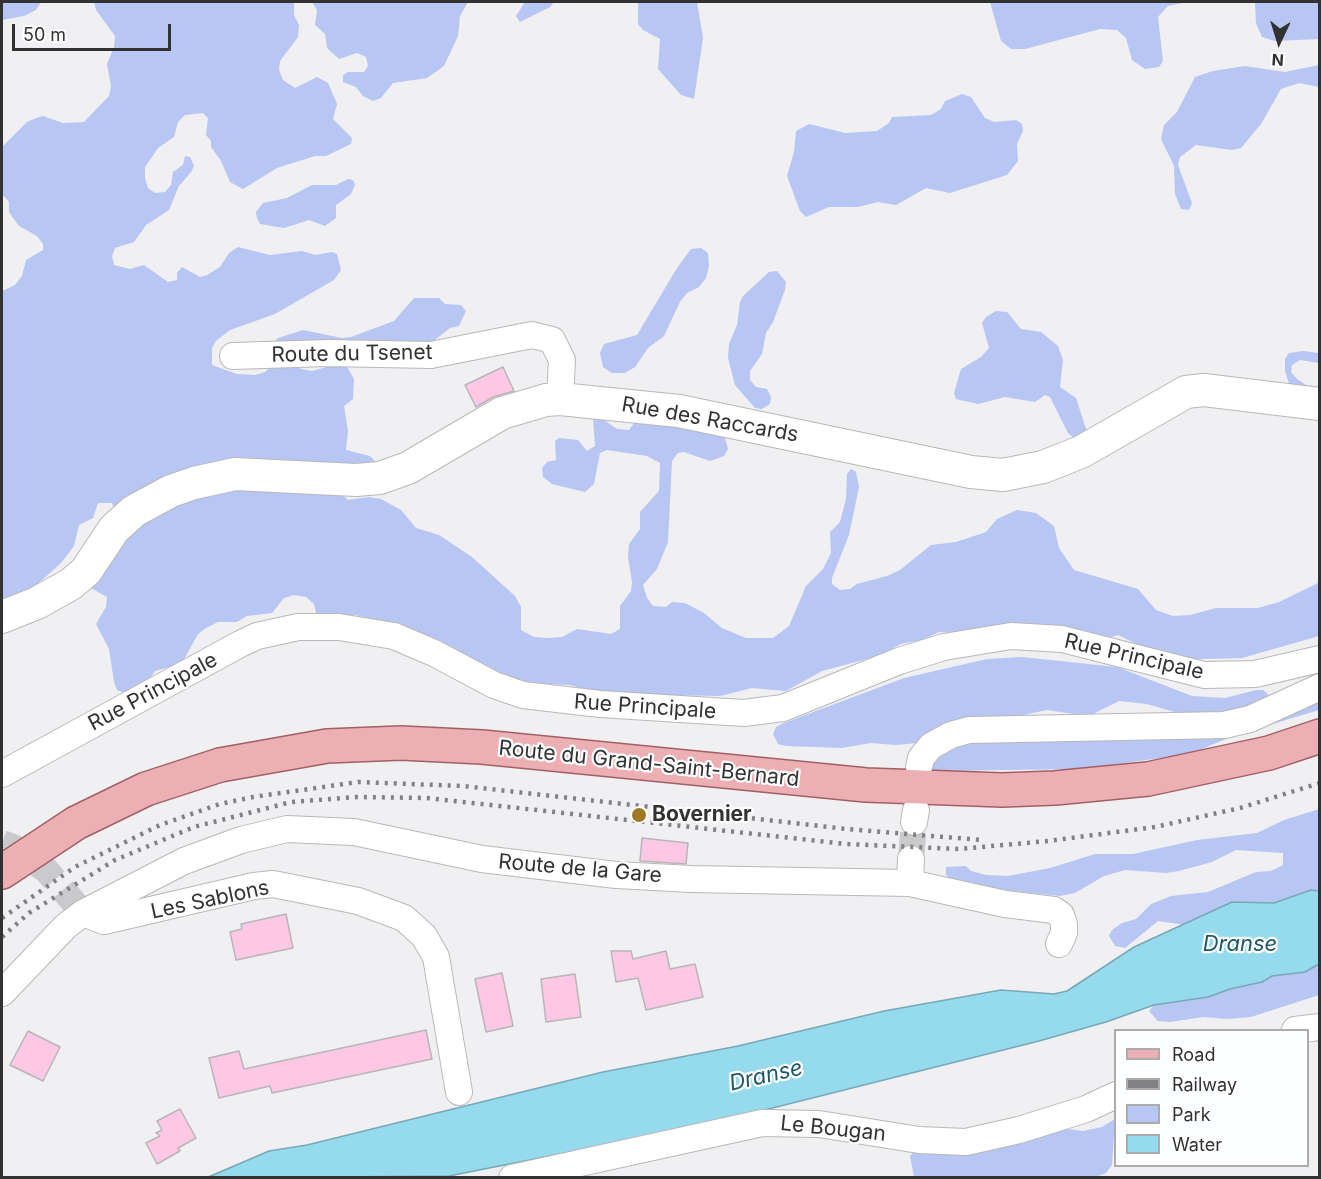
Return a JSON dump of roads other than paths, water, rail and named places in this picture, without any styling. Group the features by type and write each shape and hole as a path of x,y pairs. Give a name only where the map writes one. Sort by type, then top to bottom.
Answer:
{"main road":[{"name":"Route du Grand-Saint-Bernard","path":"2,872 76,823 146,789 220,765 327,746 401,743 482,747 866,785 1002,790 1065,788 1148,779 1269,753 1320,736"}],"street":[{"name":"Route du Tsenet","path":"233,356 328,353 431,355 532,335 552,340 562,360 560,399"},
{"name":"Rue des Raccards","path":"2,617 37,603 71,584 86,571 114,529 134,511 171,491 194,483 235,474 356,480 380,478 408,468 502,413 534,402 560,399 679,411 971,472 1003,475 1043,467 1081,452 1186,392 1204,390 1320,404"},
{"name":"Rue Principale","path":"2,774 240,644 257,636 298,627 339,627 394,636 417,644 494,684 523,695 600,704 744,713 783,708 899,662 944,647 1011,636 1062,639 1204,675 1255,674 1320,658"},
{"path":"919,767 921,758 931,746 951,735 969,730 1224,724 1250,719 1320,687"},
{"name":"Route de la Gare","path":"83,913 166,870 216,849 287,829 309,828 354,832 482,860 616,875 691,879 910,871 1005,904 1054,910 1061,915 1064,924 1059,944"},
{"name":"Les Sablons","path":"83,913 104,921 254,886 273,884 358,901 404,918 424,936 436,957 459,1092"},
{"path":"2,993 66,926 83,913"},
{"path":"1303,1029 1320,1027"},
{"name":"Le Bougan","path":"512,1178 762,1123 819,1124 919,1140 966,1142 1019,1130 1086,1109 1114,1096"}],"water":[{"name":"Dranse","path":"1311,890 1319,891 1319,964 1305,972 1272,976 1262,982 1230,989 1208,997 1154,1005 1106,1022 1039,1041 701,1126 449,1176 206,1178 269,1151 307,1145 603,1072 738,1046 884,1011 1001,990 1054,994 1067,991 1134,947 1232,902 1274,903"}],"tunnel":[{"path":"911,859 914,822"},
{"path":"2,843 15,848 47,871 83,913"}],"railway":[{"path":"2,918 75,867 160,825 220,804 358,782 463,786 847,829 981,840"},
{"path":"2,937 29,913 115,860 194,827 291,802 357,797 427,798 846,844 959,849 1048,841 1155,827 1240,808 1320,783"}],"place":[{"name":"Bovernier","path":"639,815"}]}
